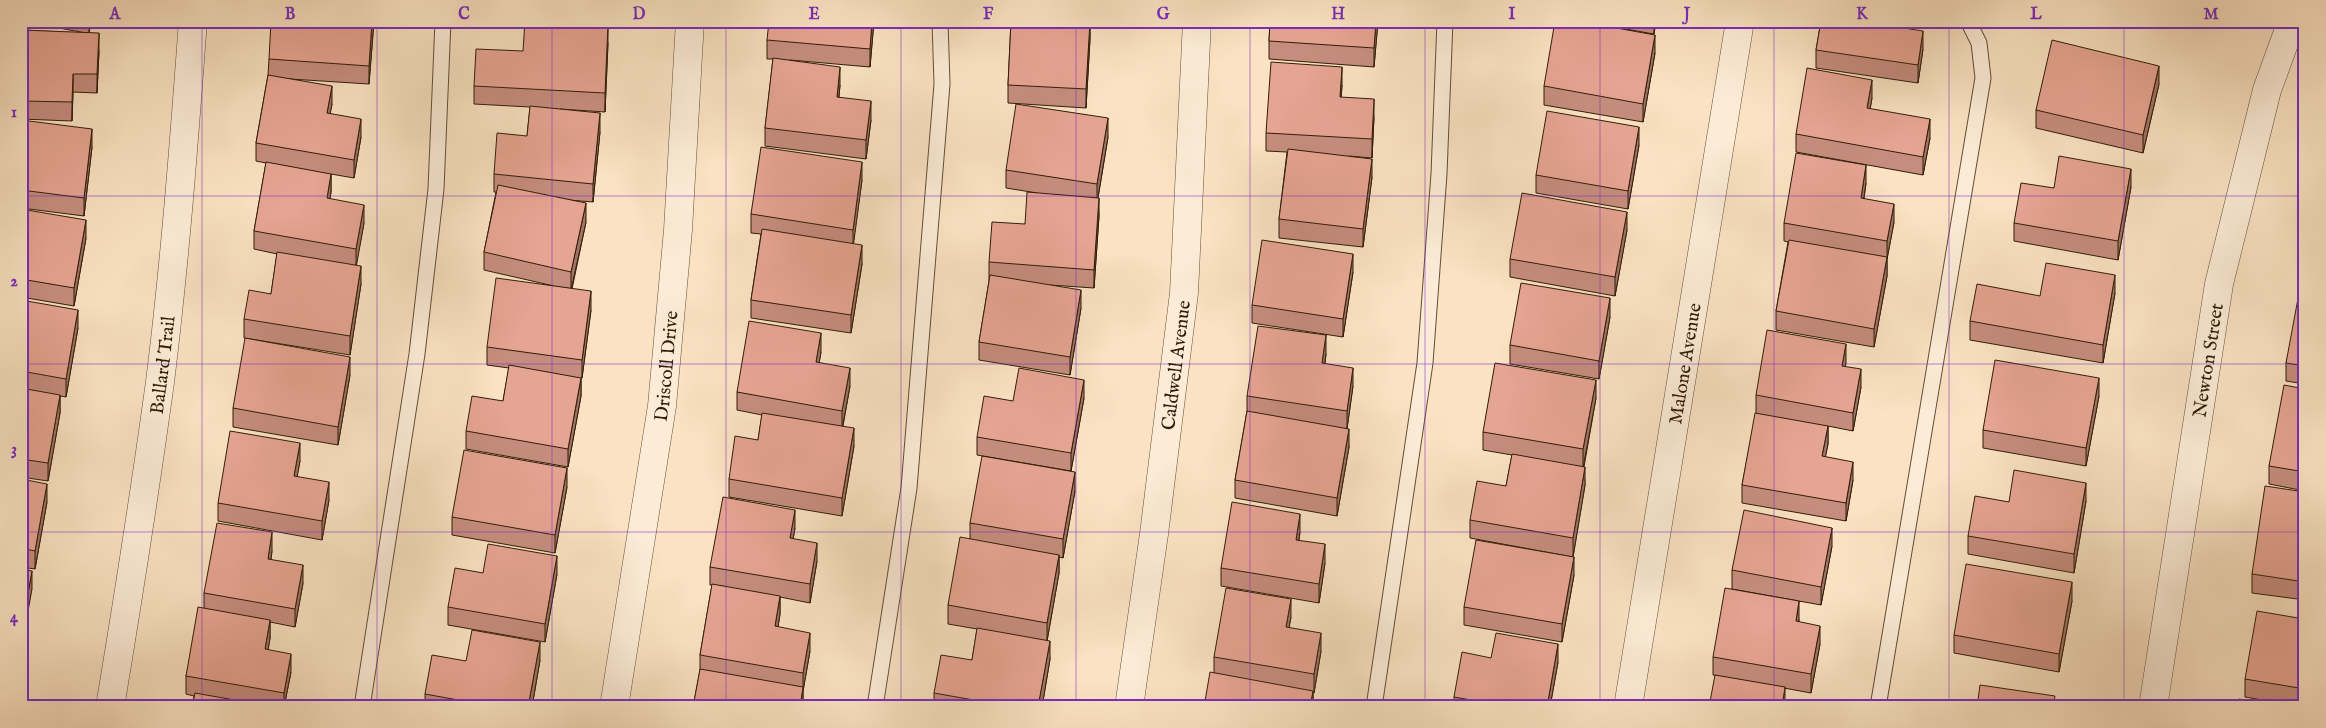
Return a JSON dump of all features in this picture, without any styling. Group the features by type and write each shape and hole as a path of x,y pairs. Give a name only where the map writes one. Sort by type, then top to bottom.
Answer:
{"street":[{"name":"Ballard Trail","path":"110,707 135,557 160,381 181,187 193,21"},
{"name":"Driscoll Drive","path":"614,707 662,406 678,230 690,21"},
{"name":"Caldwell Avenue","path":"1129,707 1154,534 1184,293 1197,21"},
{"name":"Malone Avenue","path":"1628,707 1740,21"},
{"name":"Newton Street","path":"2153,707 2220,284 2267,90 2292,21"}],"lane":[{"path":"362,707 417,354 436,189 443,21"},
{"path":"875,707 909,488 942,84 940,21"},
{"path":"1374,707 1425,363 1439,174 1445,21"},
{"path":"1878,707 1982,78 1979,43 1968,21"}],"building":[{"path":"271,21 372,21 369,66 269,59"},
{"path":"525,21 608,24 605,93 474,86 476,49 523,51"},
{"path":"769,21 872,21 870,49 767,40"},
{"path":"1011,21 1090,21 1086,89 1008,85"},
{"path":"1270,21 1376,21 1374,48 1269,41"},
{"path":"1555,21 1578,21 1655,35 1643,104 1544,86"},
{"path":"1821,21 1898,21 1897,27 1923,31 1918,65 1816,50"},
{"path":"21,30 99,33 97,74 73,74 72,102 21,101"},
{"path":"2052,40 2159,66 2143,135 2036,110"},
{"path":"773,58 840,67 837,97 871,101 866,140 765,128"},
{"path":"1271,62 1342,67 1340,97 1374,99 1372,139 1266,133"},
{"path":"1807,68 1872,80 1867,108 1930,119 1923,157 1796,134"},
{"path":"268,75 332,86 327,113 361,119 354,160 256,143"},
{"path":"1016,104 1108,118 1097,184 1006,170"},
{"path":"530,106 600,113 593,184 494,174 497,133 527,136"},
{"path":"1547,111 1639,127 1628,191 1536,175"},
{"path":"21,120 92,129 84,198 21,190"},
{"path":"761,147 862,162 853,230 751,214"},
{"path":"1288,149 1372,159 1363,229 1279,219"},
{"path":"1796,153 1866,165 1861,198 1894,204 1887,241 1784,223"},
{"path":"2059,156 2131,169 2118,241 2014,223 2021,183 2054,188"},
{"path":"266,162 331,174 327,198 364,205 356,249 254,231"},
{"path":"498,185 586,203 571,272 484,252"},
{"path":"1027,192 1099,198 1094,270 989,262 992,222 1025,224"},
{"path":"1522,193 1627,212 1615,277 1510,259"},
{"path":"21,209 86,220 74,288 21,279"},
{"path":"762,229 862,245 851,315 751,300"},
{"path":"1262,240 1353,254 1343,319 1252,305"},
{"path":"1789,240 1887,257 1874,329 1776,311"},
{"path":"277,252 361,266 350,336 244,319 249,290 271,294"},
{"path":"2046,263 2115,275 2103,345 1970,321 1977,284 2040,296"},
{"path":"990,275 1081,290 1070,357 979,342"},
{"path":"496,278 591,291 582,360 487,347"},
{"path":"1521,283 1610,298 1599,361 1510,345"},
{"path":"2299,293 2305,294 2305,366 2286,363"},
{"path":"21,300 78,310 66,379 21,371"},
{"path":"749,321 821,333 816,362 850,368 842,411 737,392"},
{"path":"1258,326 1326,335 1322,363 1353,368 1347,411 1247,396"},
{"path":"1767,330 1846,344 1842,366 1861,369 1853,413 1756,395"},
{"path":"245,338 350,357 338,427 233,408"},
{"path":"1995,360 2099,378 2086,448 1983,430"},
{"path":"1495,363 1596,380 1583,449 1483,432"},
{"path":"509,365 581,378 568,449 466,431 472,396 503,401"},
{"path":"1019,368 1084,380 1071,453 977,437 984,396 1013,401"},
{"path":"2284,385 2305,389 2305,472 2269,466"},
{"path":"21,388 60,395 48,463 21,459"},
{"path":"1247,411 1349,429 1337,498 1235,480"},
{"path":"762,413 854,428 842,498 729,479 735,436 758,440"},
{"path":"1755,413 1828,426 1822,456 1853,462 1846,503 1742,485"},
{"path":"230,431 300,443 294,476 329,482 322,521 218,503"},
{"path":"464,450 567,468 555,535 452,517"},
{"path":"1512,454 1585,467 1573,538 1470,520 1477,481 1506,486"},
{"path":"982,456 1075,472 1063,539 970,523"},
{"path":"2014,470 2086,483 2074,554 1968,536 1975,496 2009,502"},
{"path":"21,479 47,484 35,551 21,548"},
{"path":"2265,486 2305,492 2305,582 2252,574"},
{"path":"723,497 795,510 790,538 817,543 810,584 710,567"},
{"path":"1232,502 1300,514 1296,540 1325,544 1319,584 1221,568"},
{"path":"1744,510 1832,528 1821,587 1732,570"},
{"path":"217,523 272,532 268,559 303,565 295,609 204,593"},
{"path":"960,537 1059,555 1047,623 948,605"},
{"path":"1476,540 1574,557 1562,624 1464,607"},
{"path":"488,544 557,556 545,624 448,607 455,568 483,573"},
{"path":"1966,564 2072,582 2059,654 1954,635"},
{"path":"21,569 32,571 21,631"},
{"path":"712,584 780,596 775,626 810,633 803,673 700,655"},
{"path":"1226,588 1291,599 1286,627 1321,633 1314,674 1214,657"},
{"path":"1725,588 1799,601 1796,621 1820,626 1811,674 1713,657"},
{"path":"198,607 270,620 265,649 291,654 284,693 186,676"},
{"path":"2257,611 2304,619 2299,646 2305,647 2305,689 2245,679"},
{"path":"977,628 1050,641 1038,707 1013,707 934,693 941,655 972,660"},
{"path":"472,630 540,642 528,707 497,707 425,694 432,655 466,661"},
{"path":"1496,633 1558,644 1547,707 1510,707 1454,697 1462,652 1491,658"},
{"path":"700,669 803,687 800,707 693,707"},
{"path":"1210,672 1313,691 1310,707 1204,707"},
{"path":"1715,675 1785,687 1782,707 1709,707"},
{"path":"1980,685 2055,696 2053,707 1977,707"},
{"path":"195,693 274,707 192,707"},
{"path":"2239,699 2280,707 2237,707"}]}
